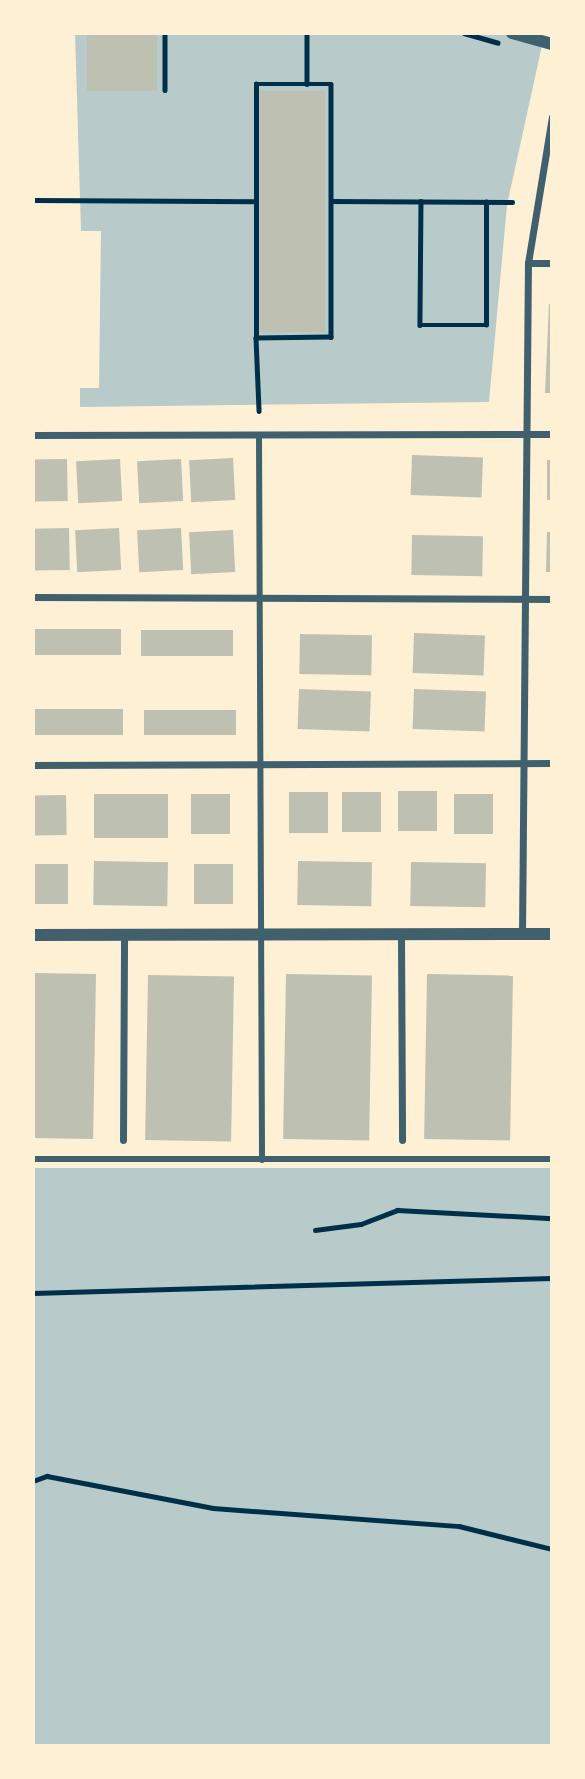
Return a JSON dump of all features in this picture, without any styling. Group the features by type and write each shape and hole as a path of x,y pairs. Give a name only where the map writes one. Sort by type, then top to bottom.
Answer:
{"street":[{"path":"513,33 552,44"},
{"path":"522,935 523,434 528,263 552,117"},
{"path":"528,263 552,263"},
{"path":"33,435 552,434"},
{"path":"259,435 262,1160"},
{"path":"33,597 552,599"},
{"path":"33,765 552,763"},
{"path":"33,935 261,937 552,934"},
{"path":"123,1140 124,936"},
{"path":"401,936 402,1140"},
{"path":"33,1159 552,1159"}],"path":[{"path":"165,33 165,90"},
{"path":"307,33 307,84"},
{"path":"256,338 331,337 331,84 256,84 256,338 258,411"},
{"path":"33,201 256,201"},
{"path":"331,201 512,202"},
{"path":"421,201 420,325 486,325 486,202"},
{"path":"315,1230 361,1224 397,1210 552,1218"},
{"path":"33,1293 552,1278"},
{"path":"33,1480 47,1476 213,1508 459,1527 552,1549"}],"shaded area":[{"path":"75,33 512,33 543,41 507,205 489,402 80,407 80,388 99,388 101,231 81,231"},
{"path":"33,1168 552,1168 552,1746 33,1746"}],"building":[{"path":"87,33 157,33 157,91 87,91"},
{"path":"260,91 325,91 325,332 260,332"},
{"path":"549,304 552,304 552,393 545,393"},
{"path":"412,455 483,457 482,497 411,495"},
{"path":"233,458 235,500 191,502 189,460"},
{"path":"67,459 68,501 34,502 33,460"},
{"path":"120,459 122,501 78,503 76,461"},
{"path":"181,459 183,501 139,503 137,461"},
{"path":"547,460 552,460 552,500 547,500"},
{"path":"69,528 70,570 34,571 33,529"},
{"path":"119,528 121,570 77,572 75,530"},
{"path":"181,528 183,570 139,572 137,530"},
{"path":"233,530 235,572 191,574 189,532"},
{"path":"547,532 552,532 552,572 546,572"},
{"path":"412,535 483,536 482,576 411,575"},
{"path":"33,629 121,629 121,655 33,655"},
{"path":"141,630 233,630 233,656 141,656"},
{"path":"414,633 485,635 484,675 413,673"},
{"path":"300,634 372,635 371,675 299,674"},
{"path":"299,689 371,692 370,731 298,729"},
{"path":"414,689 486,692 485,731 413,729"},
{"path":"33,709 123,709 123,735 33,735"},
{"path":"144,710 236,710 236,735 144,735"},
{"path":"398,791 437,791 437,831 398,831"},
{"path":"289,792 328,792 328,833 289,833"},
{"path":"342,792 381,792 381,832 342,832"},
{"path":"94,794 168,794 168,838 94,838"},
{"path":"191,794 230,794 230,834 191,834"},
{"path":"454,794 493,794 493,834 454,834"},
{"path":"66,795 67,835 34,836 33,796"},
{"path":"94,861 168,862 167,906 93,905"},
{"path":"298,861 372,862 371,906 297,905"},
{"path":"411,862 486,863 485,907 410,906"},
{"path":"33,864 68,864 68,904 33,904"},
{"path":"194,864 233,864 233,904 194,904"},
{"path":"33,973 96,974 93,1139 33,1138"},
{"path":"286,974 372,976 369,1140 283,1139"},
{"path":"427,974 513,976 510,1140 424,1139"},
{"path":"148,975 234,977 231,1141 145,1140"}]}
